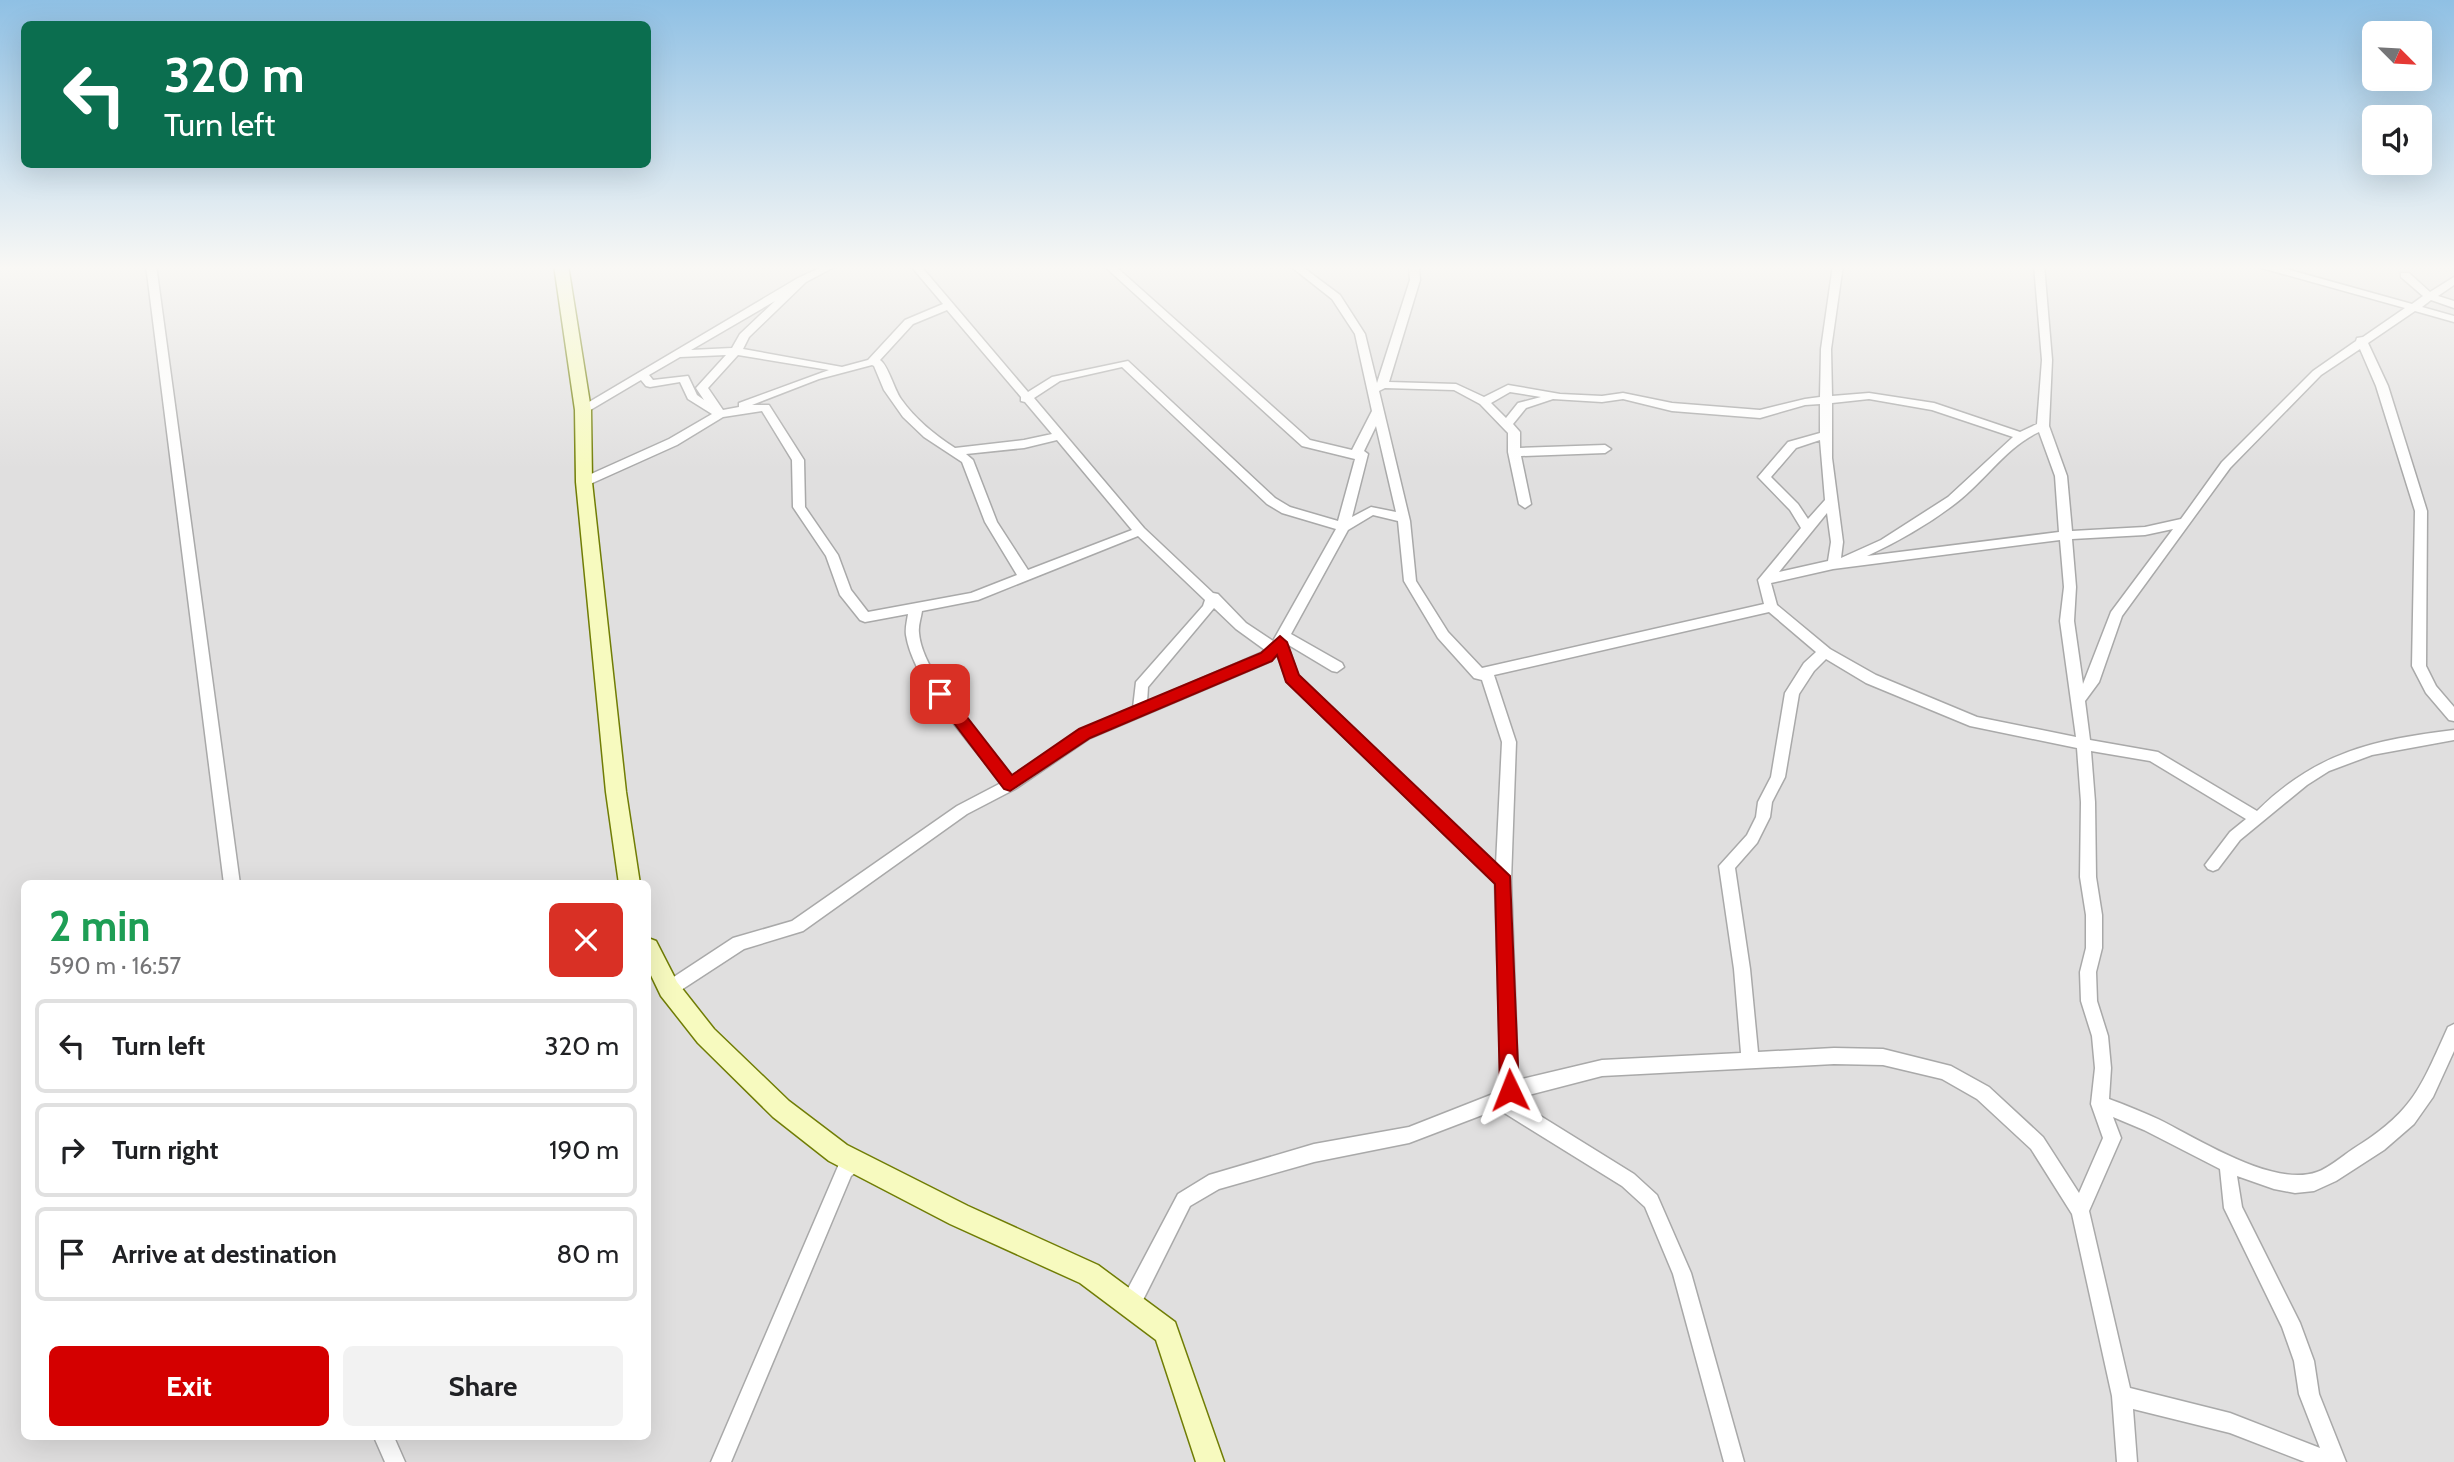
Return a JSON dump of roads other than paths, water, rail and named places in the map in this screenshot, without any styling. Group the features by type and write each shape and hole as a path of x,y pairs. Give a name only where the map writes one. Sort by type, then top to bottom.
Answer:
{"street":[{"path":"160,333 231,880"},
{"path":"571,333 583,410 584,482 616,792 629,880"},
{"path":"583,410 713,333"},
{"path":"720,414 702,388 736,351 747,333"},
{"path":"872,362 899,333"},
{"path":"970,333 1140,531 1241,626 1337,667"},
{"path":"669,989 740,943 797,926 962,810 1010,785 1085,734 1266,657 1279,643 1343,527 1362,454 1356,455 1306,443 1184,333"},
{"path":"1359,333 1377,387 1379,410 1403,517 1410,581 1443,635 1479,674 1488,676 1509,741 1503,881 1504,1095"},
{"path":"1377,387 1396,333"},
{"path":"1828,333 1826,435 1837,542 1834,565"},
{"path":"2045,333 2048,360 2043,426 2061,476 2070,587 2067,621 2088,802 2088,877 2094,915 2094,948 2088,972 2089,1000 2100,1036 2103,1068 2100,1104 2112,1138 2080,1211"},
{"path":"2078,700 2092,682 2116,615 2225,465 2291,396 2372,333"},
{"path":"2361,340 2382,386 2421,511 2419,666 2431,689 2454,716"},
{"path":"679,354 736,351 842,368"},
{"path":"644,376 650,384 684,379 692,397 720,414 765,407 785,387 790,363 776,357"},
{"path":"584,482 673,442 720,414 785,387 842,368 879,363 886,388 909,415 930,438 967,460 991,522 1024,575"},
{"path":"1026,399 1056,379 1125,363 1271,501 1286,510 1343,527 1371,511 1403,517"},
{"path":"1377,387 1447,385 1484,402 1508,423 1514,432 1514,452 1525,504"},
{"path":"1484,402 1508,388 1560,397 1623,396 1672,407 1760,414 1776,408 1869,396 1902,399 1934,407 2021,436"},
{"path":"1508,423 1522,405 1560,397"},
{"path":"765,407 798,460 799,507 832,555 845,592 866,617 973,597 1140,531"},
{"path":"1356,455 1379,410"},
{"path":"1834,565 1885,543 1952,500 2021,436 2043,426"},
{"path":"1806,526 1794,507 1764,477 1792,445 1826,435"},
{"path":"953,452 1024,444 1059,436"},
{"path":"1514,452 1605,449"},
{"path":"1763,580 1790,554 1806,526 1831,501"},
{"path":"1763,580 1834,565 2067,535 2146,531 2185,522"},
{"path":"1763,580 1771,607 1825,652 1871,679 1975,722 2152,755 2258,819"},
{"path":"1140,711 1141,686 1208,608 1213,597"},
{"path":"916,606 912,634 920,662 940,694 1010,785"},
{"path":"1479,674 1771,607"},
{"path":"1279,643 1292,677 1503,881"},
{"path":"1750,1062 1742,969 1727,866 1752,839 1763,817 1765,802 1778,777 1792,693 1809,667 1825,652"},
{"path":"2213,865 2235,836 2258,819 2282,793 2333,761 2355,752 2454,735"},
{"path":"651,954 669,989 706,1036 781,1109 838,1153 959,1215 1089,1274 1166,1331 1210,1462"},
{"path":"2100,1104 2151,1124 2230,1165 2277,1181 2314,1182 2356,1158 2411,1120 2432,1088 2454,1032"},
{"path":"1131,1303 1185,1200 1215,1181 1314,1153 1409,1135 1504,1095 1602,1068 1834,1056 1883,1057 1945,1072 1983,1093 2037,1143 2080,1211 2122,1396 2127,1462"},
{"path":"1504,1095 1628,1180 1651,1200 1682,1273 1734,1462"},
{"path":"721,1462 845,1170 856,1162"},
{"path":"2230,1165 2226,1176 2232,1190 2233,1208 2290,1323 2304,1361 2309,1394 2333,1462"},
{"path":"2122,1396 2230,1423 2333,1462"},
{"path":"385,1440 395,1462"}]}
